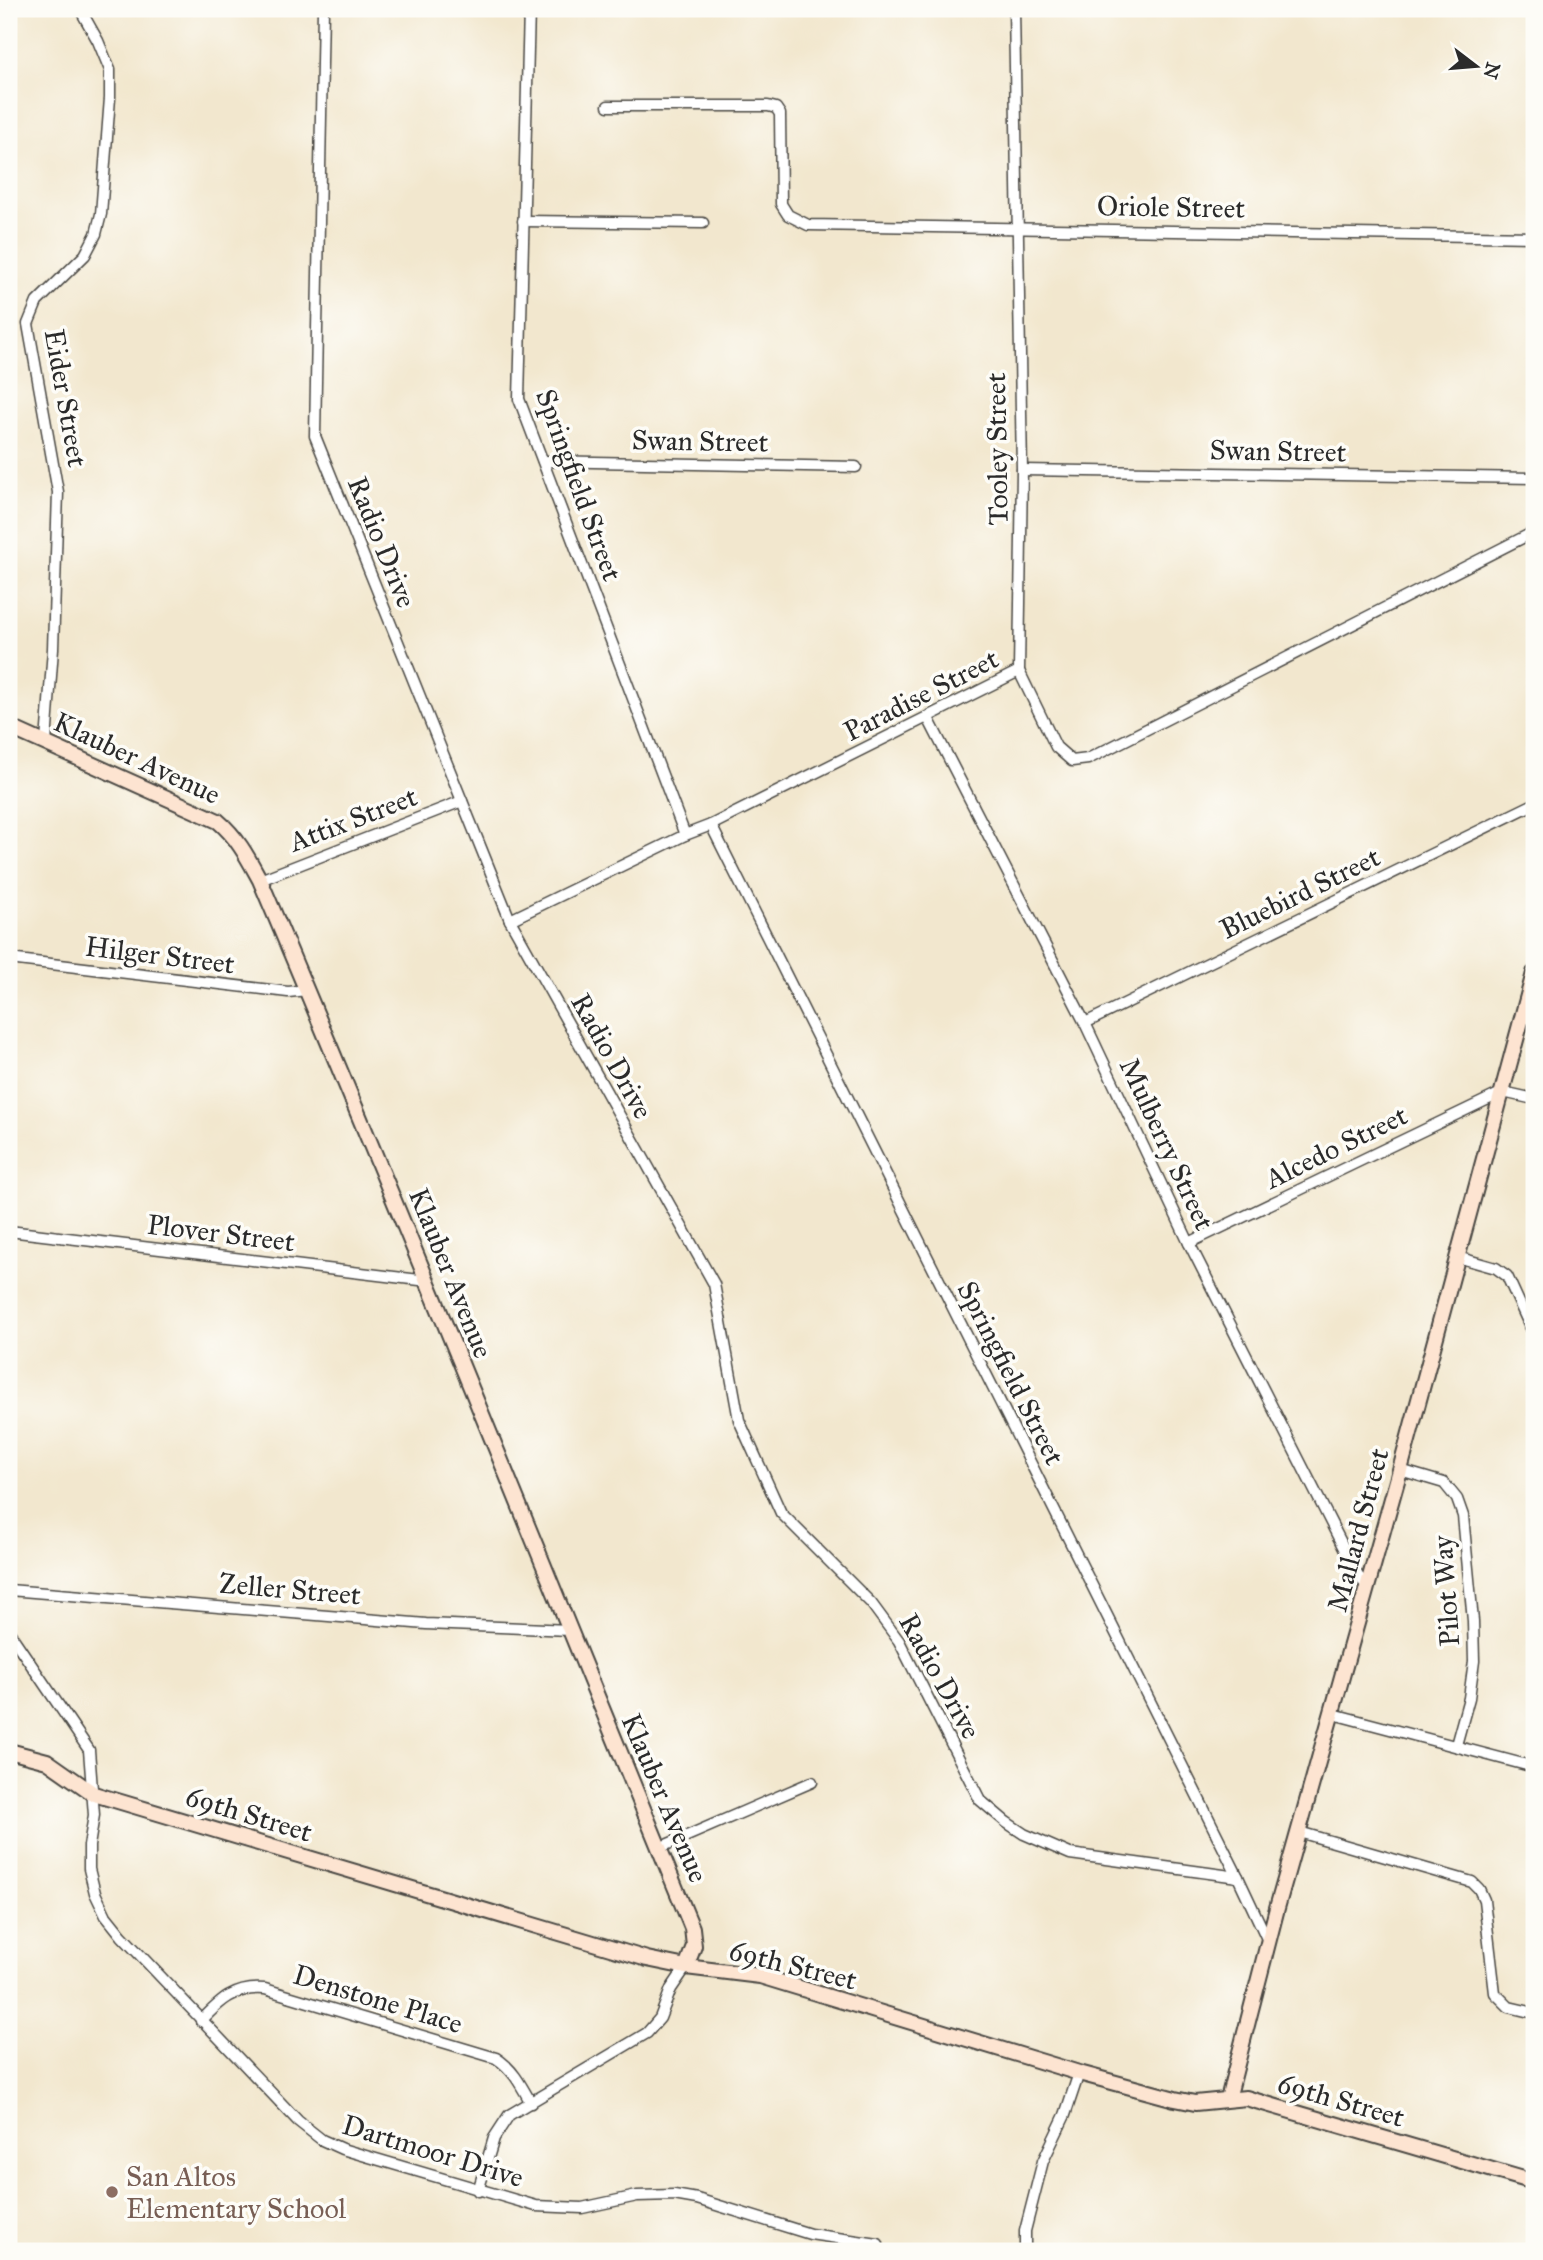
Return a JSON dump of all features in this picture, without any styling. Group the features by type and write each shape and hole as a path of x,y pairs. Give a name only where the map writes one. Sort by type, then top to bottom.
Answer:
{"street":[{"name":"Eider Street","path":"46,742 53,649 58,492 28,324 37,302 85,255 96,234 102,214 110,70 80,9"},
{"name":"Radio Drive","path":"323,9 315,436 510,920 714,1284 739,1420 781,1513 871,1603 899,1642 980,1800 1006,1822 1024,1834 1070,1854 1238,1877"},
{"name":"Springfield Street","path":"528,9 519,399 685,835"},
{"name":"Tooley Street","path":"1014,9 1021,470 1019,671"},
{"name":"Oriole Street","path":"608,106 776,108 780,114 781,204 788,215 808,225 1534,237"},
{"path":"523,221 704,223"},
{"name":"Swan Street","path":"543,461 856,467"},
{"name":"Swan Street","path":"1021,470 1534,478"},
{"name":"Paradise Street","path":"510,920 711,825 1019,671 1056,747 1072,761 1088,759 1534,532"},
{"name":"Mulberry Street","path":"928,718 1085,1023 1189,1243 1358,1576 1368,1587"},
{"name":"Klauber Avenue","path":"9,727 218,821 231,832 244,850 260,880 307,990 428,1281 692,1928 694,1946 686,1967"},
{"name":"Attix Street","path":"260,880 462,801"},
{"name":"Bluebird Street","path":"1085,1023 1534,804"},
{"name":"Springfield Street","path":"711,825 1268,1941"},
{"name":"Hilger Street","path":"9,959 288,992 307,990"},
{"name":"Mallard Street","path":"1228,2099 1268,1941 1401,1470 1534,974"},
{"path":"1503,1092 1534,1098"},
{"name":"Alcedo Street","path":"1189,1243 1503,1092"},
{"name":"Plover Street","path":"9,1231 428,1281"},
{"path":"1457,1257 1496,1268 1507,1276 1534,1335"},
{"name":"Pilot Way","path":"1401,1470 1444,1483 1457,1499 1463,1516 1474,1661 1469,1698 1456,1745"},
{"name":"Zeller Street","path":"9,1590 426,1624 569,1630"},
{"name":"Dartmoor Drive","path":"9,1632 89,1751 94,1794 89,1858 91,1881 99,1905 113,1927 201,2021 298,2121 322,2140 342,2149 478,2191 536,2206 567,2209 596,2206 637,2196 674,2195 697,2199 810,2234 878,2244"},
{"path":"1333,1714 1534,1767"},
{"name":"69th Street","path":"9,1751 47,1761 94,1794 647,1959 686,1967 760,1976 1079,2073 1195,2103 1245,2098 1534,2182"},
{"path":"659,1848 812,1782"},
{"path":"1299,1832 1472,1882 1484,1900 1495,1993 1509,2007 1534,2013"},
{"path":"478,2191 498,2129 516,2110 647,2033 660,2018 671,1989 686,1967"},
{"name":"Denstone Place","path":"201,2021 220,2001 234,1992 249,1988 265,1989 496,2058 514,2074 531,2102"},
{"path":"1025,2251 1025,2231 1043,2161 1065,2115 1079,2073"}],"place":[{"name":"San Altos Elementary School","path":"112,2192"}]}
